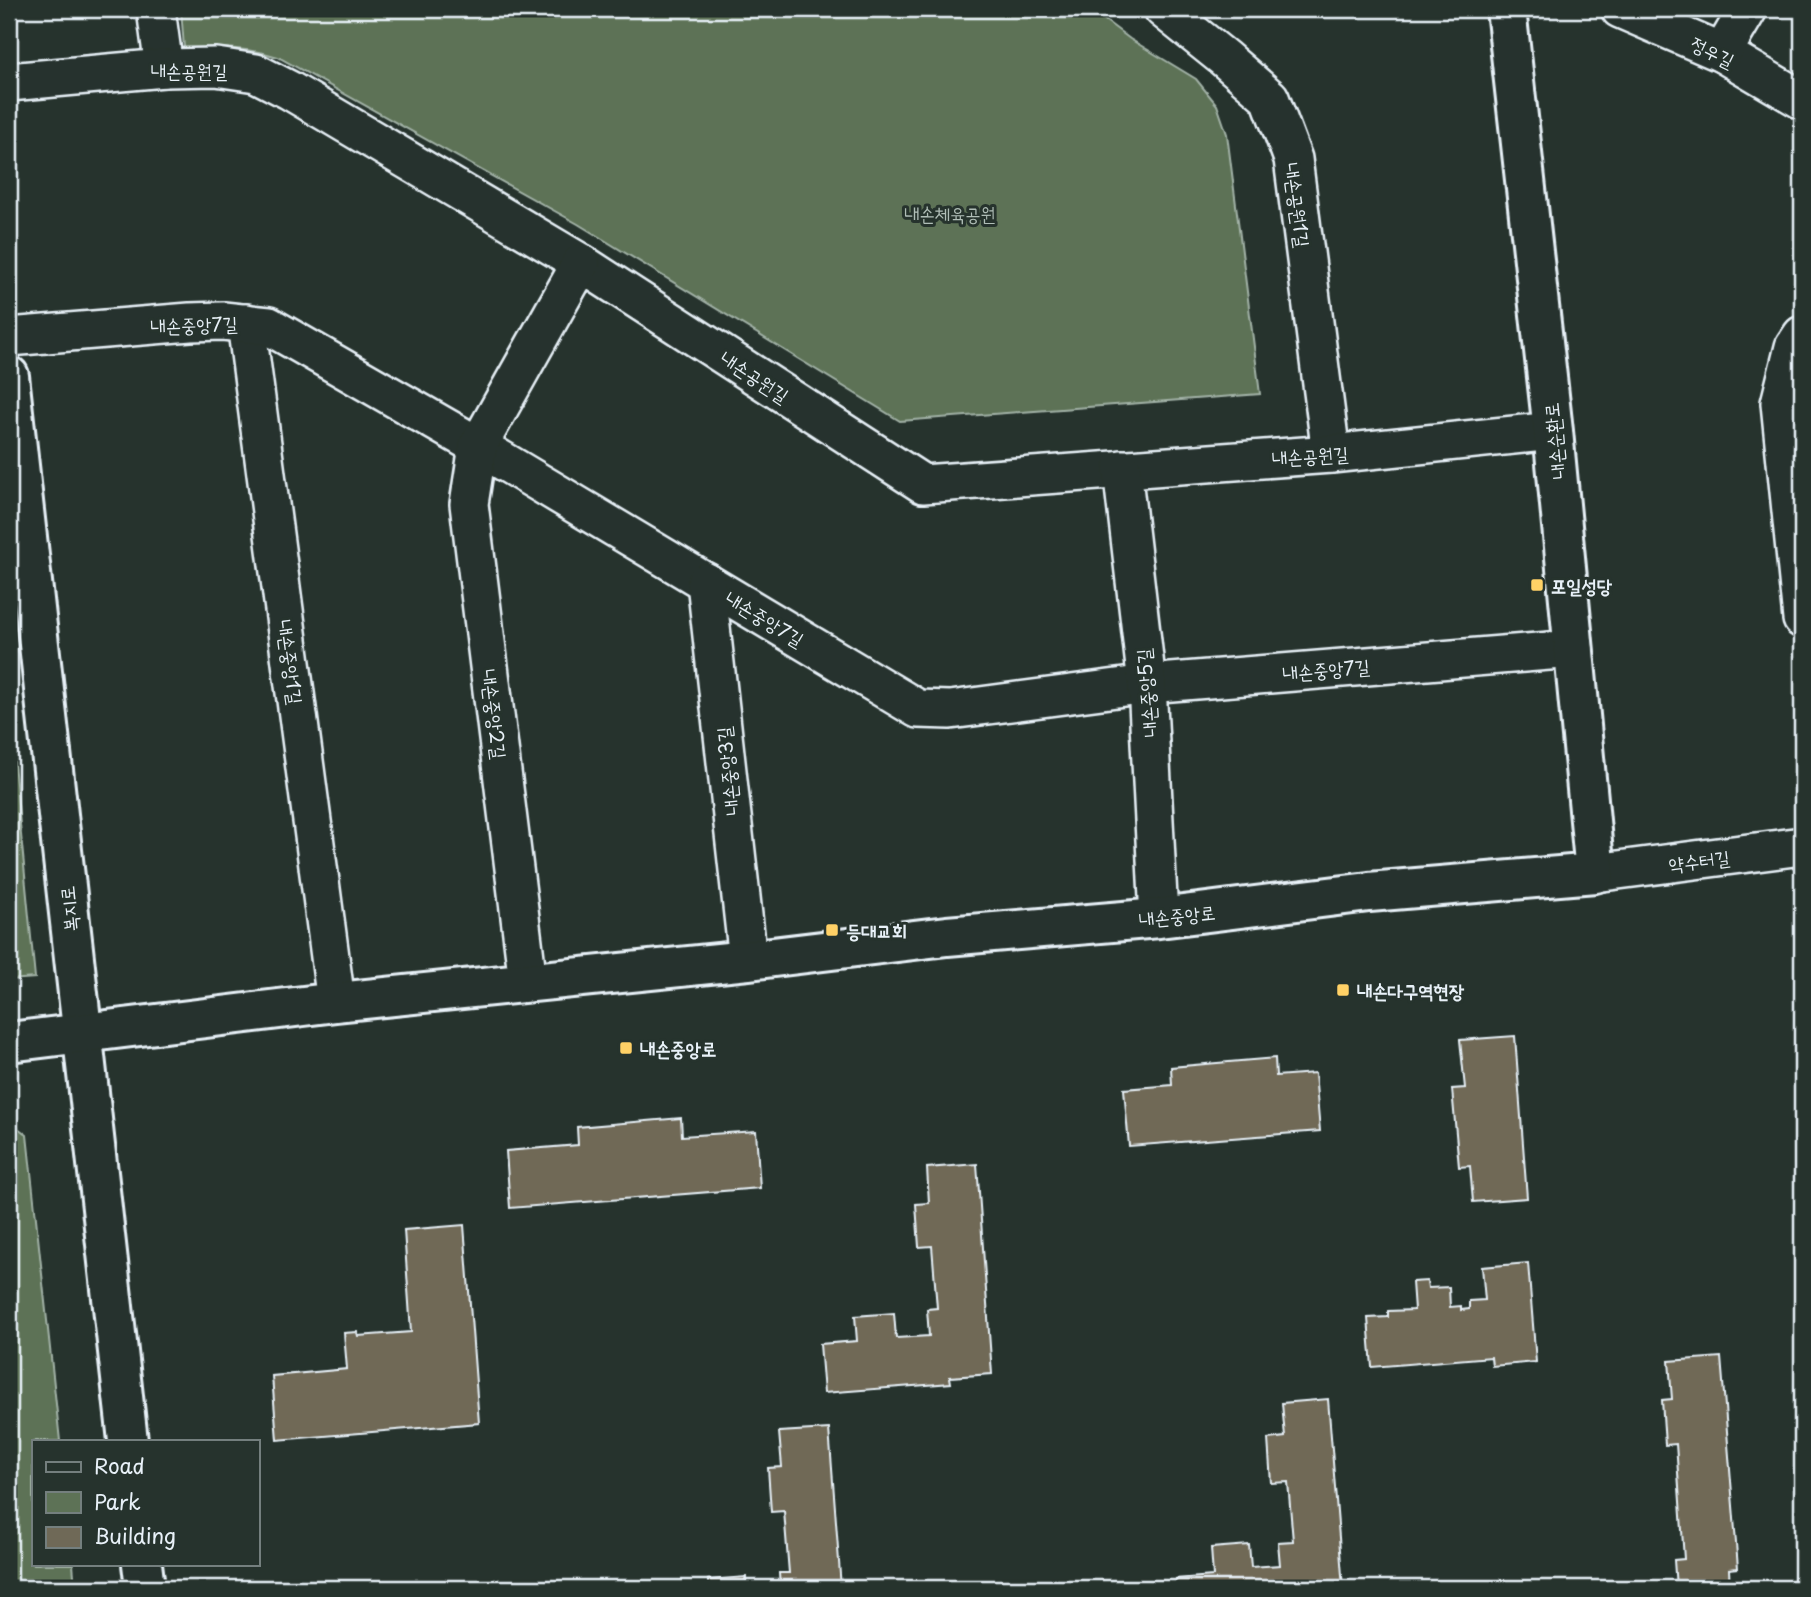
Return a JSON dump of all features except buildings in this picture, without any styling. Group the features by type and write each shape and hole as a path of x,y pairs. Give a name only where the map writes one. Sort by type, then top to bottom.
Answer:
{"street":[{"path":"156,9 164,68"},
{"name":"내손공원1길","path":"1163,9 1270,98 1282,126 1293,159 1331,454"},
{"name":"내손순환로","path":"1506,9 1553,431 1595,873"},
{"name":"정우길","path":"1620,9 1722,53 1802,100"},
{"path":"1722,53 1748,9"},
{"name":"내손공원길","path":"9,82 164,68 216,67 256,73 581,263 923,484 1331,454 1553,431"},
{"path":"478,446 581,263"},
{"name":"내손중앙7길","path":"9,337 190,322 269,326 478,446 918,709 950,710 1147,684 1574,649"},
{"name":"내손중앙1길","path":"246,323 336,1002"},
{"path":"1802,335 1794,347 1780,403 1802,619"},
{"name":"복지로","path":"9,376 128,1440"},
{"name":"내손중앙2길","path":"478,446 469,504 527,982"},
{"name":"내손중앙5길","path":"1122,469 1147,684 1159,918"},
{"name":"내손중앙3길","path":"706,582 748,960"},
{"name":"약수터길","path":"1595,873 1802,846"},
{"name":"내손중앙로","path":"9,1042 336,1002 748,960 947,936 1159,918 1369,892 1595,873"},
{"path":"142,1566 145,1588"}],"green space":[{"name":"내손체육공원","path":"181,9 1090,9 1130,39 1196,79 1217,105 1227,134 1260,394 900,421 578,224 278,57 232,48 184,48"},
{"path":"9,712 35,978 9,980"},
{"path":"9,1121 27,1135 60,1440 32,1440 32,1566 73,1566 75,1588 9,1588"}],"place":[{"name":"포일성당","path":"1537,585"},
{"name":"등대교회","path":"832,930"},
{"name":"내손다구역현장","path":"1343,990"},
{"name":"내손중앙로","path":"626,1048"}]}
